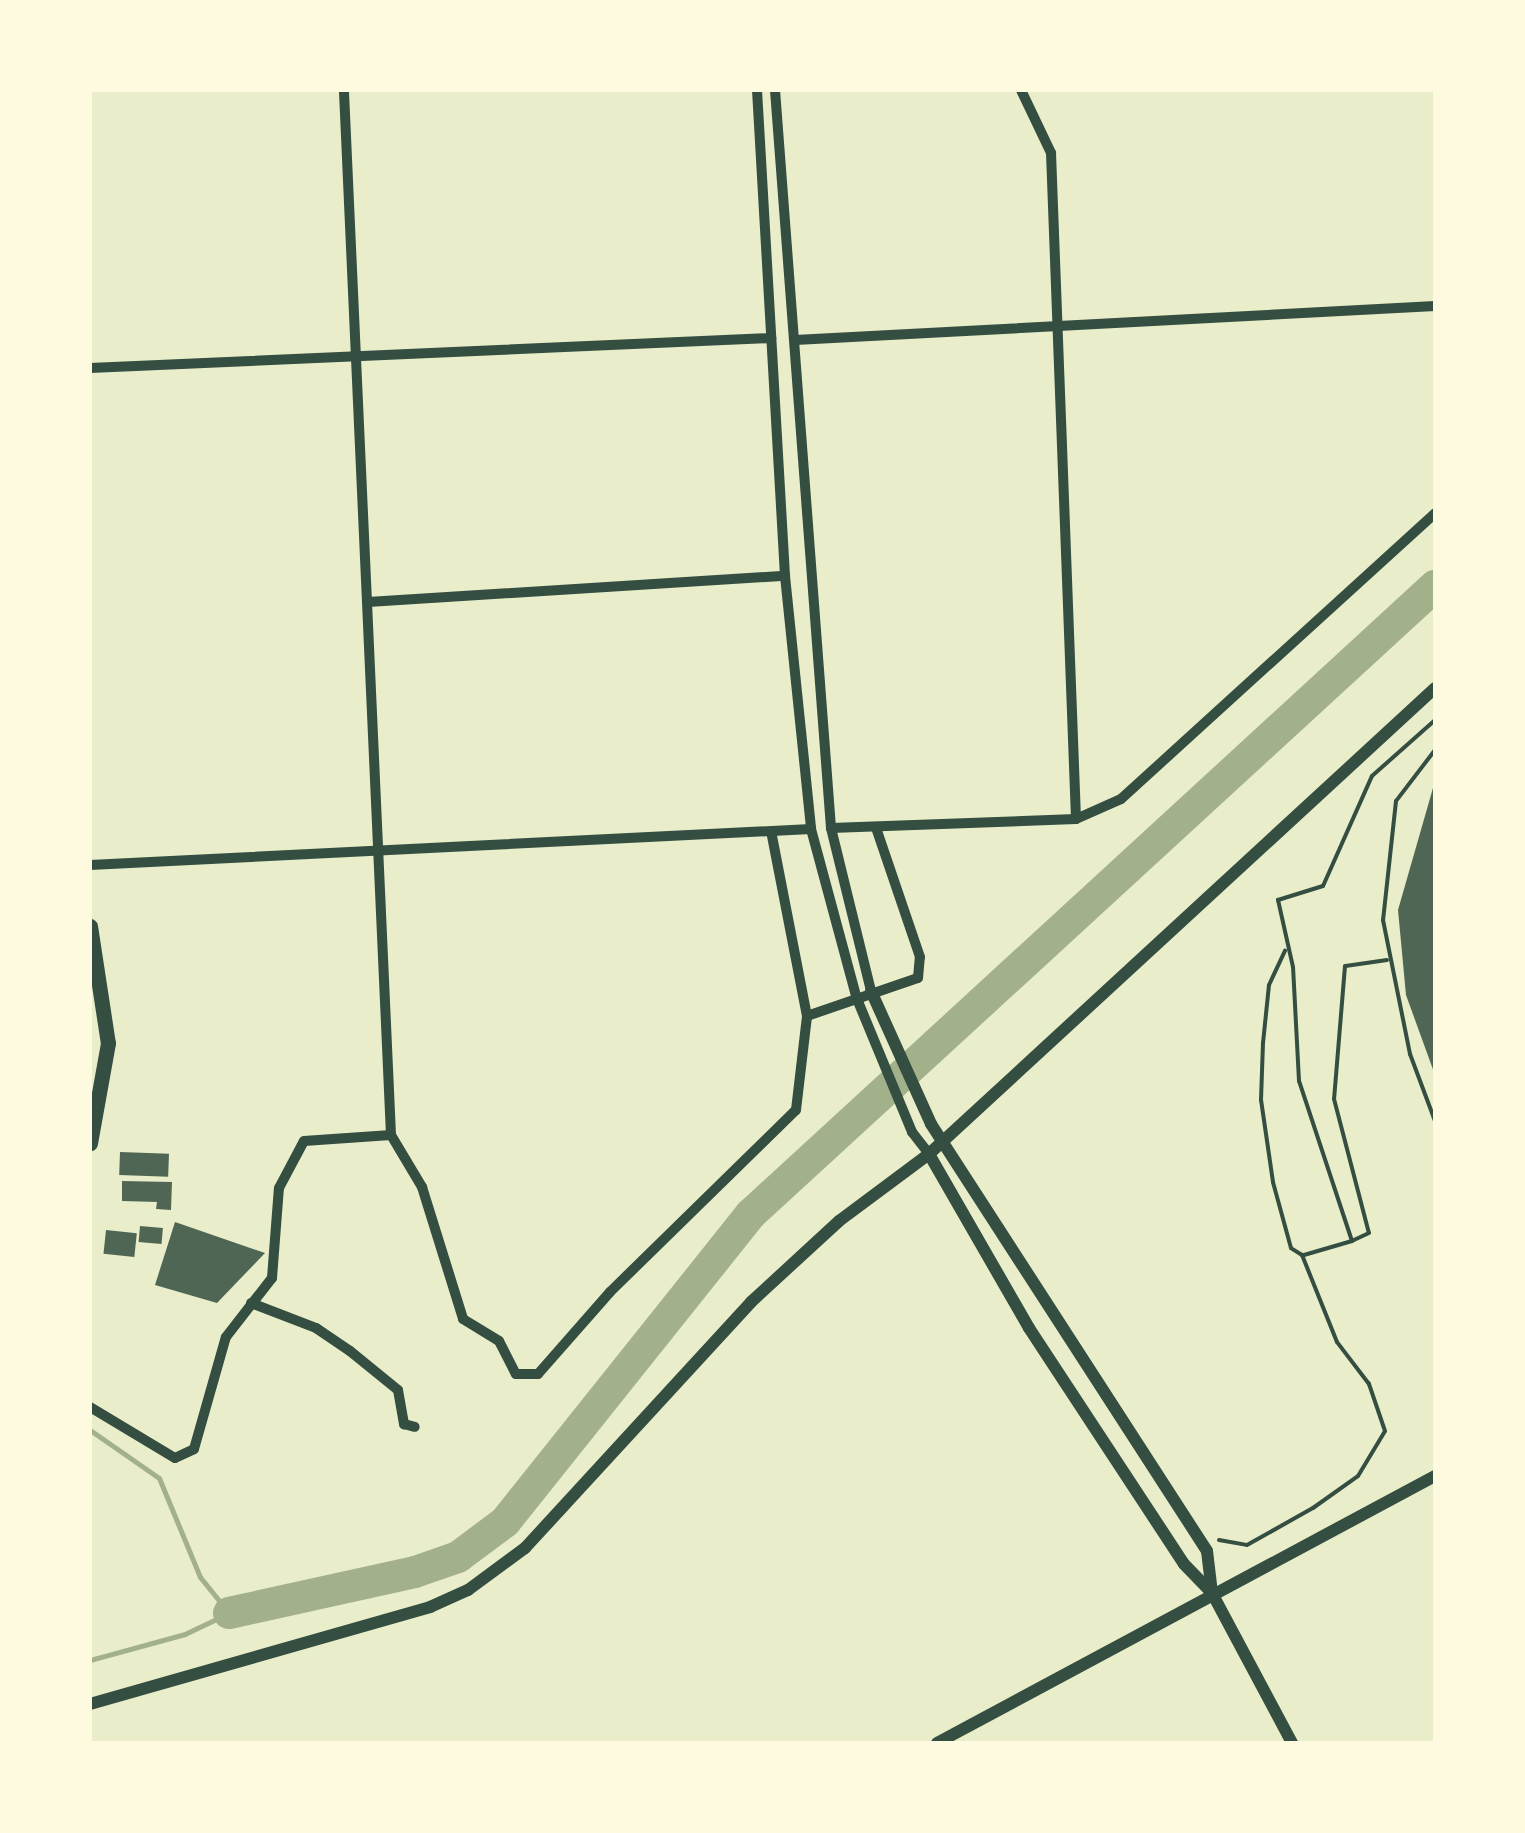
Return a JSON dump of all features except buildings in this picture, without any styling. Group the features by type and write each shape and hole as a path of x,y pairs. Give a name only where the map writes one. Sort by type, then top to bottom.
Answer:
{"main road":[{"path":"90,926 108,1042 90,1143"}],"street":[{"path":"344,90 391,1135 422,1188 463,1319 499,1341 516,1374 538,1374 610,1292 796,1110 807,1016 772,836"},
{"path":"757,90 785,576 812,829 857,999 912,1132 929,1154 1030,1328 1184,1564 1212,1593"},
{"path":"775,90 832,828 871,991 931,1124 1200,1539 1212,1593 1292,1743"},
{"path":"1021,90 1051,152 1061,326 1076,819"},
{"path":"795,340 1435,306"},
{"path":"90,368 771,338"},
{"path":"832,828 1076,819 1121,799 1435,513"},
{"path":"368,602 785,576"},
{"path":"90,1704 186,1671 392,1619 468,1590 525,1548 750,1302 839,1222 929,1154 941,1137 1435,688"},
{"path":"807,1016 918,978 920,958 876,828"},
{"path":"90,865 772,836 812,829"},
{"path":"90,1408 175,1458 194,1449 217,1358 251,1303 272,1278 279,1188 304,1141 391,1135"},
{"path":"251,1303 316,1328 350,1350 398,1390 404,1424 415,1427"},
{"path":"937,1743 1435,1476"}],"path":[{"path":"1352,1242 1299,1080 1293,967 1286,950 1278,900 1323,886 1372,776 1435,720"},
{"path":"1435,750 1396,801 1383,920 1386,960 1435,1121"},
{"path":"1200,1539 1247,1545 1314,1508 1358,1476 1386,1431 1369,1384 1338,1342 1302,1255 1292,1248 1273,1182 1262,1100 1269,985 1286,950"},
{"path":"1302,1255 1352,1242 1369,1233 1334,1099 1345,966 1386,960"}],"waterway":[{"path":"229,1613 415,1572 458,1557 505,1522 751,1214 1435,586"},
{"path":"90,1430 159,1478 200,1577 229,1613 185,1634 90,1660"}]}
